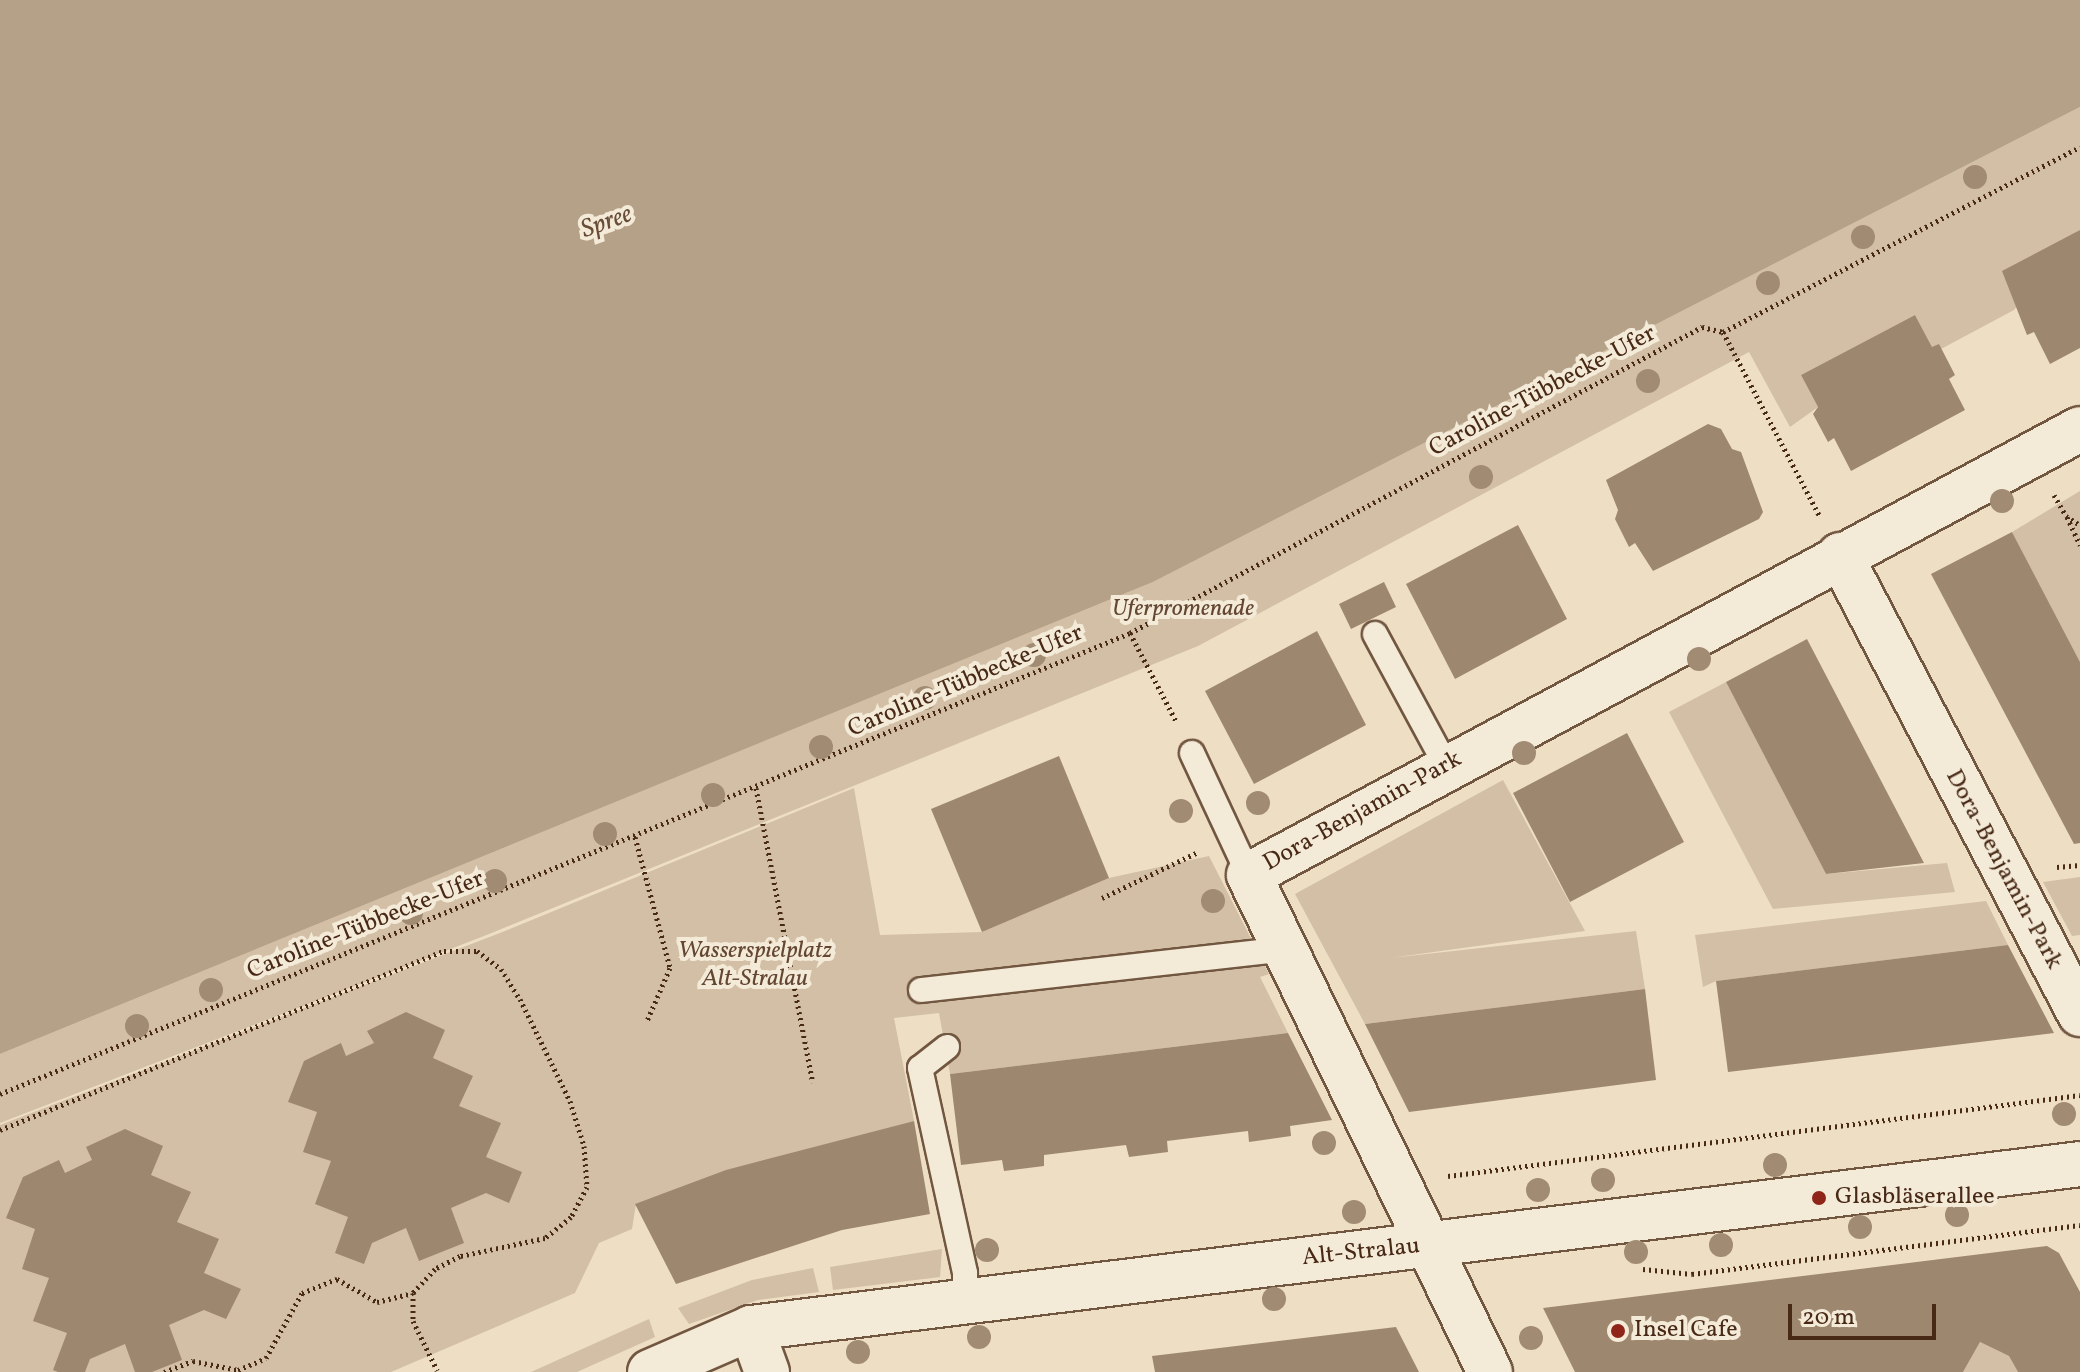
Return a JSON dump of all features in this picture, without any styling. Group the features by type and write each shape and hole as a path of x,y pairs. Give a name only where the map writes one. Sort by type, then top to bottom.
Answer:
{"street":[{"name":"Dora-Benjamin-Park","path":"1490,1372 1240,856 1447,767 2080,429"},
{"name":"Dora-Benjamin-Park","path":"1840,555 2080,1014"},
{"name":"Alt-Stralau","path":"650,1372 751,1328 2080,1164"},
{"path":"751,1328 767,1372"}],"lane":[{"path":"1375,634 1447,767"},
{"path":"1192,753 1240,856"},
{"path":"921,990 1284,949"},
{"path":"947,1047 920,1068 960,1245 965,1302"}],"path":[{"name":"Caroline-Tübbecke-Ufer","path":"0,1094 1130,633 1702,327 1723,332 2080,147"},
{"path":"1723,332 1840,555"},
{"path":"2066,516 2080,545"},
{"path":"1130,633 1192,753"},
{"path":"756,788 813,1083"},
{"path":"635,837 670,968 647,1021"},
{"path":"1102,898 1240,856"},
{"path":"0,1130 444,951 477,951 501,969 520,999 570,1101 584,1146 587,1187 571,1217 545,1238 460,1256 435,1269 413,1293 377,1302 337,1279 302,1293 266,1358 238,1370 193,1361 164,1372"},
{"path":"1442,1177 2080,1095"},
{"path":"1692,1274 2080,1225"},
{"path":"413,1293 413,1321 437,1370"}],"green space":[{"name":"Uferpromenade","path":"2080,107 2080,230 2014,310 1941,349 1932,347 1915,315 1801,375 1818,407 1790,427 1749,352 1198,646 484,936 0,1123 0,1054 1153,582"},
{"path":"2080,491 2080,662 2012,532"},
{"path":"1726,682 1826,874 1947,863 1955,892 1773,909 1669,712"},
{"path":"1503,780 1585,931 1390,958 1636,931 1645,989 1365,1024 1295,894"},
{"name":"Wasserspielplatz Alt-Stralau","path":"854,788 880,935 982,932 1109,878 1209,856 1269,974 1260,977 1288,1033 950,1074 939,1013 894,1018 914,1121 731,1170 636,1204 632,1229 599,1243 575,1293 391,1372 0,1372 0,1125 500,933"},
{"path":"2080,877 2080,935 2072,936 2043,882"},
{"path":"1986,901 2008,945 1716,981 1703,987 1695,935"},
{"path":"942,1249 940,1277 833,1290 830,1267"},
{"path":"813,1268 819,1292 758,1300 689,1324 678,1308 752,1280"},
{"path":"649,1319 655,1337 577,1372 531,1372"},
{"path":"1980,1342 2009,1356 2018,1372 1963,1372"}],"water":[{"name":"Spree","path":"0,0 2080,0 2080,107 1153,582 0,1054"}],"building":[{"path":"2080,230 2080,348 2050,364 2034,332 2027,335 2002,271"},
{"path":"1915,315 1932,347 1939,344 1955,375 1949,379 1965,410 1851,471 1834,438 1828,442 1813,414 1818,407 1801,375"},
{"path":"1708,424 1721,429 1732,449 1741,452 1763,512 1759,519 1653,571 1635,543 1629,547 1615,519 1618,510 1606,480"},
{"path":"1518,525 1567,619 1455,679 1406,584"},
{"path":"2012,532 2080,662 2080,843 2074,844 1931,574"},
{"path":"1384,582 1396,607 1351,629 1339,604"},
{"path":"1317,631 1366,725 1254,784 1205,691"},
{"path":"1807,639 1924,863 1826,874 1726,682"},
{"path":"1627,733 1684,842 1570,902 1513,793"},
{"path":"1059,756 1109,878 982,932 931,809"},
{"path":"2008,945 2054,1033 1728,1072 1716,981"},
{"path":"1645,989 1656,1080 1409,1112 1365,1024"},
{"path":"406,1012 445,1030 433,1058 473,1076 459,1106 501,1123 486,1157 522,1172 509,1203 486,1193 451,1208 464,1243 419,1261 406,1228 372,1243 364,1264 335,1253 348,1217 315,1204 331,1161 303,1152 317,1112 288,1102 304,1061 341,1043 346,1056 374,1043 367,1031"},
{"path":"1288,1033 1332,1120 1290,1126 1291,1136 1249,1142 1248,1131 1167,1141 1168,1152 1129,1157 1126,1145 1044,1155 1044,1166 1004,1171 1002,1160 961,1165 950,1074"},
{"path":"914,1121 930,1214 842,1230 676,1284 635,1204 726,1170"},
{"path":"125,1129 163,1146 151,1175 191,1192 177,1222 219,1239 204,1273 241,1289 226,1319 204,1310 169,1325 182,1360 152,1372 135,1372 125,1344 90,1359 85,1372 58,1372 53,1370 67,1333 33,1321 49,1278 22,1269 35,1229 6,1218 23,1177 59,1160 65,1173 92,1160 86,1147"},
{"path":"2047,1246 2059,1253 2080,1292 2080,1372 2018,1372 2009,1356 1980,1342 1963,1372 1575,1372 1543,1308"},
{"path":"1396,1327 1419,1372 1155,1372 1152,1356"}],"place":[{"name":"Glasbläserallee","path":"1819,1198"},
{"name":"Insel Cafe","path":"1618,1331"}]}
